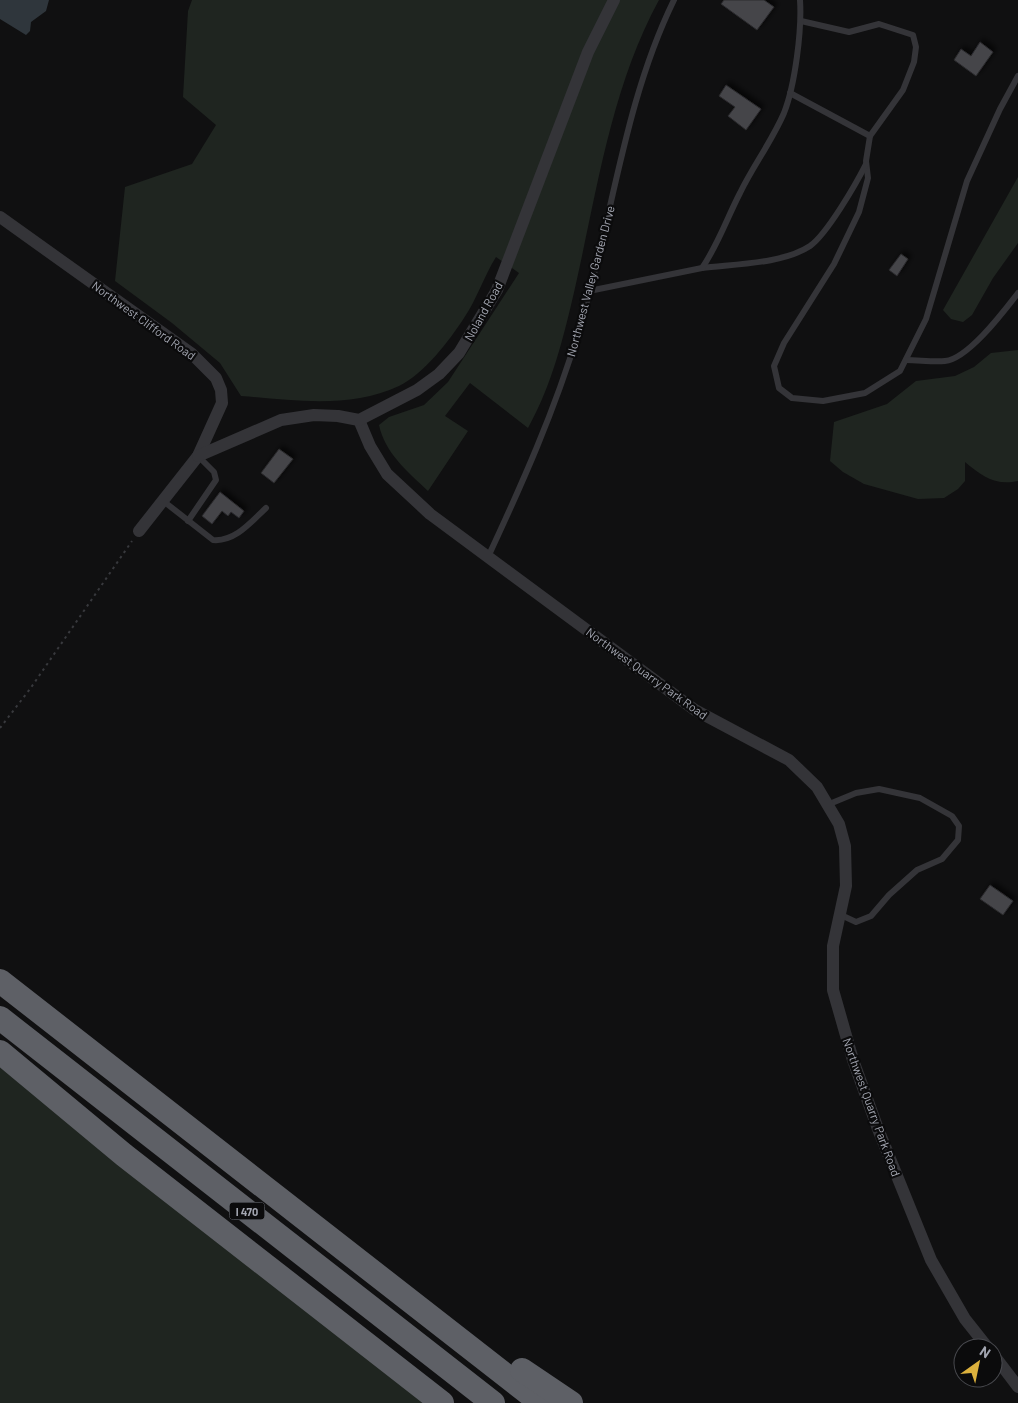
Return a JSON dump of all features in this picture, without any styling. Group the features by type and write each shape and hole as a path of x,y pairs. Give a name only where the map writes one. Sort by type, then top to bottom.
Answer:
{"highway":[{"name":"I 470","path":"0,981 541,1403"},
{"name":"I 470","path":"0,1018 493,1403"},
{"path":"0,1052 124,1155 442,1403"},
{"path":"347,1252 571,1403"}],"street":[{"name":"Noland Road","path":"359,420 417,390 439,374 459,354 479,324 497,290 588,52 614,0"},
{"name":"Northwest Clifford Road","path":"0,216 192,354 216,378 221,390 222,403 198,456"},
{"path":"139,531 198,456 281,420 314,415 338,416 359,420"},
{"name":"Northwest Quarry Park Road","path":"359,420 370,446 387,474 430,514 695,710 789,760 817,787 839,824 845,846 846,886 833,946 833,990 853,1060 878,1129 931,1260 966,1319 980,1338"},
{"path":"1003,1367 1018,1387"}],"lane":[{"name":"Northwest Valley Garden Drive","path":"488,557 530,467 578,332 641,81 674,0"},
{"path":"702,268 713,253 740,194 784,113 790,93 802,21 800,0"},
{"path":"802,21 848,32 879,24 913,36 916,47 914,62 903,90 870,136 866,164 868,178 859,212 834,264 784,343 774,366 779,388 792,398 823,402 865,393 900,371 926,319 967,181 1000,109 1018,76"},
{"path":"790,93 870,136"},
{"path":"589,291 702,268 782,258 810,246 852,190 866,164"},
{"path":"906,360 947,361 965,351 994,324 1018,293"},
{"path":"188,521 216,480 214,472 198,456"},
{"path":"162,500 213,540 220,540 239,532 266,508"},
{"path":"827,805 856,793 879,789 920,798 952,816 959,826 958,840 942,859 917,870 889,895 871,916 856,922 841,915"}],"path":[{"path":"0,728 35,682 139,531"}],"shaded area":[{"path":"0,0 49,0 46,11 31,22 30,31 26,35 0,19"},
{"path":"192,0 659,0 629,68 617,104 566,324 544,395 528,428 470,383 445,416 468,431 428,491 405,469 392,453 386,444 379,425 389,417 424,405 448,382 519,273 496,257 464,318 451,337 418,374 399,386 380,393 361,398 341,400 301,401 241,396 220,363 172,323 115,281 125,187 192,164 216,125 183,97 188,11"},
{"path":"1018,177 1018,243 993,278 972,315 963,322 951,319 943,310"},
{"path":"1018,350 1018,481 1002,482 989,479 965,462 965,481 958,489 944,498 918,499 864,484 843,472 830,461 834,422 887,404 916,381 955,376 974,367 991,353"},
{"path":"0,1067 427,1403 0,1403"}],"building":[{"path":"724,0 764,0 774,7 757,30 721,4"},
{"path":"980,42 993,52 976,76 954,60 961,49 971,56"},
{"path":"726,85 761,109 746,130 728,116 735,107 719,96"},
{"path":"901,254 908,259 897,276 889,270"},
{"path":"279,449 293,459 274,483 261,473"},
{"path":"220,492 244,511 239,518 231,512 228,516 222,511 212,524 202,516"},
{"path":"990,885 1013,901 1003,915 980,899"}]}
